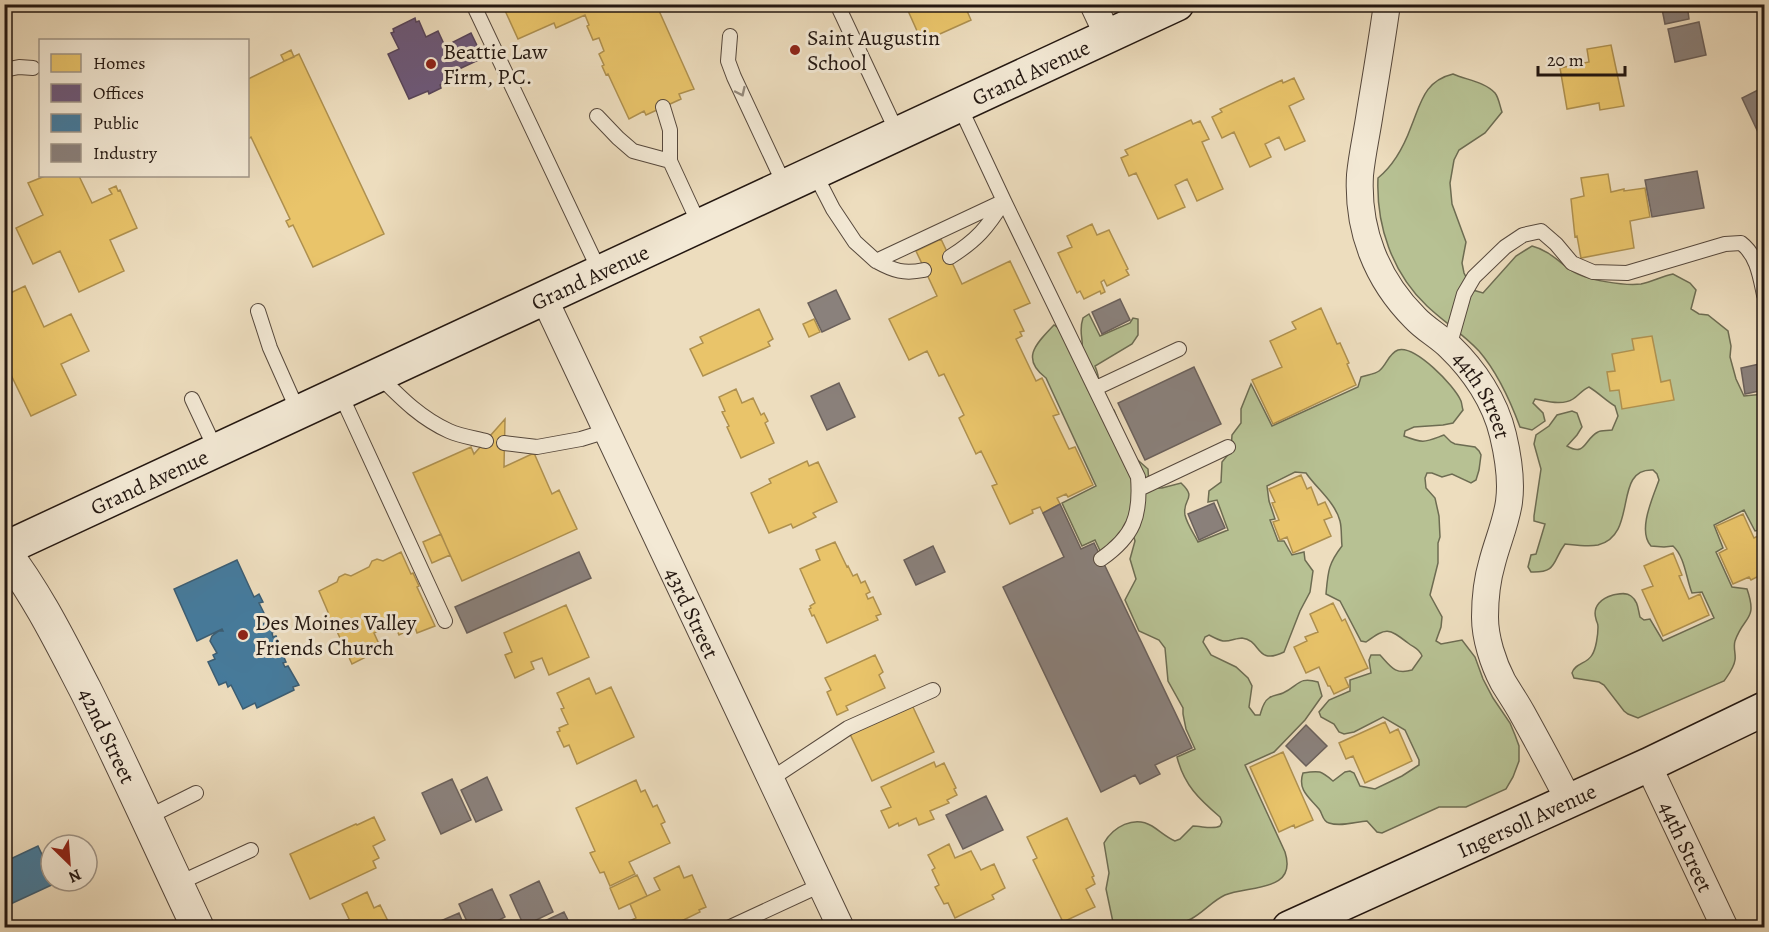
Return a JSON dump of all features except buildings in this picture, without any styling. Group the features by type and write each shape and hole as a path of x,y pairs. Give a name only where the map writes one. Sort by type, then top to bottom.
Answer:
{"main road":[{"name":"Grand Avenue","path":"4,550 298,411 1177,4"},
{"name":"Ingersoll Avenue","path":"1289,927 1648,765 1764,709"}],"street":[{"path":"1093,4 1108,36"},
{"name":"44th Street","path":"1387,4 1360,174 1360,210 1363,228 1368,245 1384,278 1399,301 1416,320 1449,346 1467,366 1498,416 1507,459 1509,501 1491,564 1486,592 1485,618 1492,654 1502,680 1569,801"},
{"name":"43rd Street","path":"544,298 841,927"},
{"name":"42nd Street","path":"4,550 46,613 101,720 198,927"},
{"name":"44th Street","path":"1648,765 1725,927"}],"lane":[{"path":"473,4 600,272"},
{"path":"837,4 898,134"},
{"path":"730,36 728,61 785,186"},
{"path":"4,70 19,67 33,68"},
{"path":"959,105 1138,477 1140,504 1134,524 1114,550 1101,559"},
{"path":"663,107 670,130 670,161 700,226"},
{"path":"597,116 633,151 670,161"},
{"path":"814,172 832,209 855,242 876,261 893,270 911,272 924,270"},
{"path":"950,257 970,245 990,224 1004,201"},
{"path":"876,261 1004,201"},
{"path":"1449,346 1464,294 1474,277 1505,247 1523,235 1541,231 1572,263 1593,272 1627,273 1725,244 1741,243 1749,249 1759,270 1764,295"},
{"path":"258,311 270,348 298,411"},
{"path":"1096,388 1179,349"},
{"path":"378,375 407,405 423,416 450,431 486,441"},
{"path":"340,393 446,621"},
{"path":"192,399 216,450"},
{"path":"504,443 537,447 581,439 608,431"},
{"path":"1139,489 1228,447"},
{"path":"771,780 848,728 933,690"},
{"path":"146,818 196,793"},
{"path":"177,884 251,850"},
{"path":"728,927 821,885"}],"green space":[{"path":"1453,74 1491,89 1496,95 1502,112 1485,133 1459,150 1454,160 1450,183 1452,204 1466,242 1462,263 1464,273 1473,290 1483,293 1516,256 1532,246 1548,253 1578,274 1605,282 1641,284 1673,274 1690,283 1696,290 1691,309 1699,314 1708,315 1728,331 1731,346 1730,357 1744,396 1764,394 1764,529 1755,531 1744,510 1714,525 1723,548 1716,552 1732,587 1747,589 1750,599 1750,613 1735,641 1733,666 1724,681 1638,718 1624,711 1604,685 1574,678 1572,673 1576,667 1590,658 1593,652 1598,630 1595,610 1602,600 1609,596 1627,594 1631,596 1636,603 1640,617 1644,620 1650,619 1663,641 1714,618 1702,592 1692,593 1683,562 1673,546 1651,546 1647,540 1646,523 1659,480 1657,474 1653,470 1641,472 1633,479 1628,490 1623,516 1618,529 1610,539 1594,546 1565,544 1550,568 1540,572 1531,572 1528,567 1531,555 1536,554 1545,524 1534,521 1541,469 1534,444 1536,435 1549,426 1557,415 1572,411 1577,413 1582,427 1567,446 1573,449 1581,448 1598,432 1612,430 1618,416 1615,406 1589,387 1569,401 1554,402 1535,399 1533,403 1543,413 1545,421 1532,430 1520,427 1498,378 1479,351 1433,312 1404,279 1383,230 1378,178 1394,161 1402,148 1425,94 1443,77"},
{"path":"1089,314 1100,336 1130,323 1133,318 1138,319 1138,335 1132,344 1095,366 1099,385 1096,404 1114,410 1132,455 1148,469 1149,485 1152,488 1181,483 1186,488 1189,496 1185,515 1198,542 1228,530 1217,500 1208,502 1209,491 1221,482 1222,462 1231,451 1232,435 1241,423 1241,409 1251,384 1272,426 1358,387 1361,377 1379,371 1398,350 1405,350 1424,360 1451,386 1461,401 1463,410 1453,423 1414,427 1405,431 1404,436 1424,441 1444,435 1455,444 1475,447 1481,455 1476,480 1471,483 1452,474 1442,477 1427,473 1425,478 1426,488 1435,498 1440,537 1438,563 1430,595 1442,617 1436,641 1441,644 1462,640 1475,657 1483,679 1515,735 1519,746 1519,761 1506,789 1466,807 1439,807 1382,833 1377,832 1367,821 1338,825 1327,822 1305,793 1302,784 1303,773 1320,772 1333,781 1350,771 1354,773 1360,786 1375,789 1419,765 1419,760 1405,730 1383,717 1354,732 1344,734 1339,732 1334,724 1321,717 1319,712 1329,700 1350,691 1350,680 1371,673 1369,660 1371,655 1380,655 1397,671 1412,670 1422,656 1418,650 1396,634 1387,631 1366,642 1361,641 1340,601 1326,594 1330,568 1342,546 1340,521 1330,502 1306,473 1295,472 1267,486 1275,519 1270,520 1278,541 1284,541 1292,555 1304,552 1305,560 1313,571 1310,592 1284,652 1268,656 1253,643 1242,638 1223,641 1209,635 1203,642 1211,655 1236,667 1248,678 1252,686 1249,707 1255,715 1260,715 1264,704 1271,697 1283,693 1302,681 1318,682 1322,696 1305,720 1274,752 1245,765 1285,852 1287,865 1284,875 1278,881 1268,885 1225,895 1184,922 1142,928 1114,927 1106,889 1109,873 1104,843 1113,832 1131,822 1145,823 1175,841 1193,826 1214,828 1220,826 1222,822 1220,817 1193,791 1180,767 1177,757 1195,749 1186,729 1183,708 1168,681 1165,648 1159,640 1139,631 1125,600 1136,579 1130,559 1135,541 1133,534 1102,555 1095,540 1082,546 1062,503 1096,486 1046,378 1038,371 1032,357 1037,344 1054,325 1082,352 1082,323 1083,318"}],"place":[{"name":"Saint Augustin School","path":"795,50"},
{"name":"Beattie Law Firm, P.C.","path":"431,64"},
{"name":"Des Moines Valley Friends Church","path":"243,635"}]}
